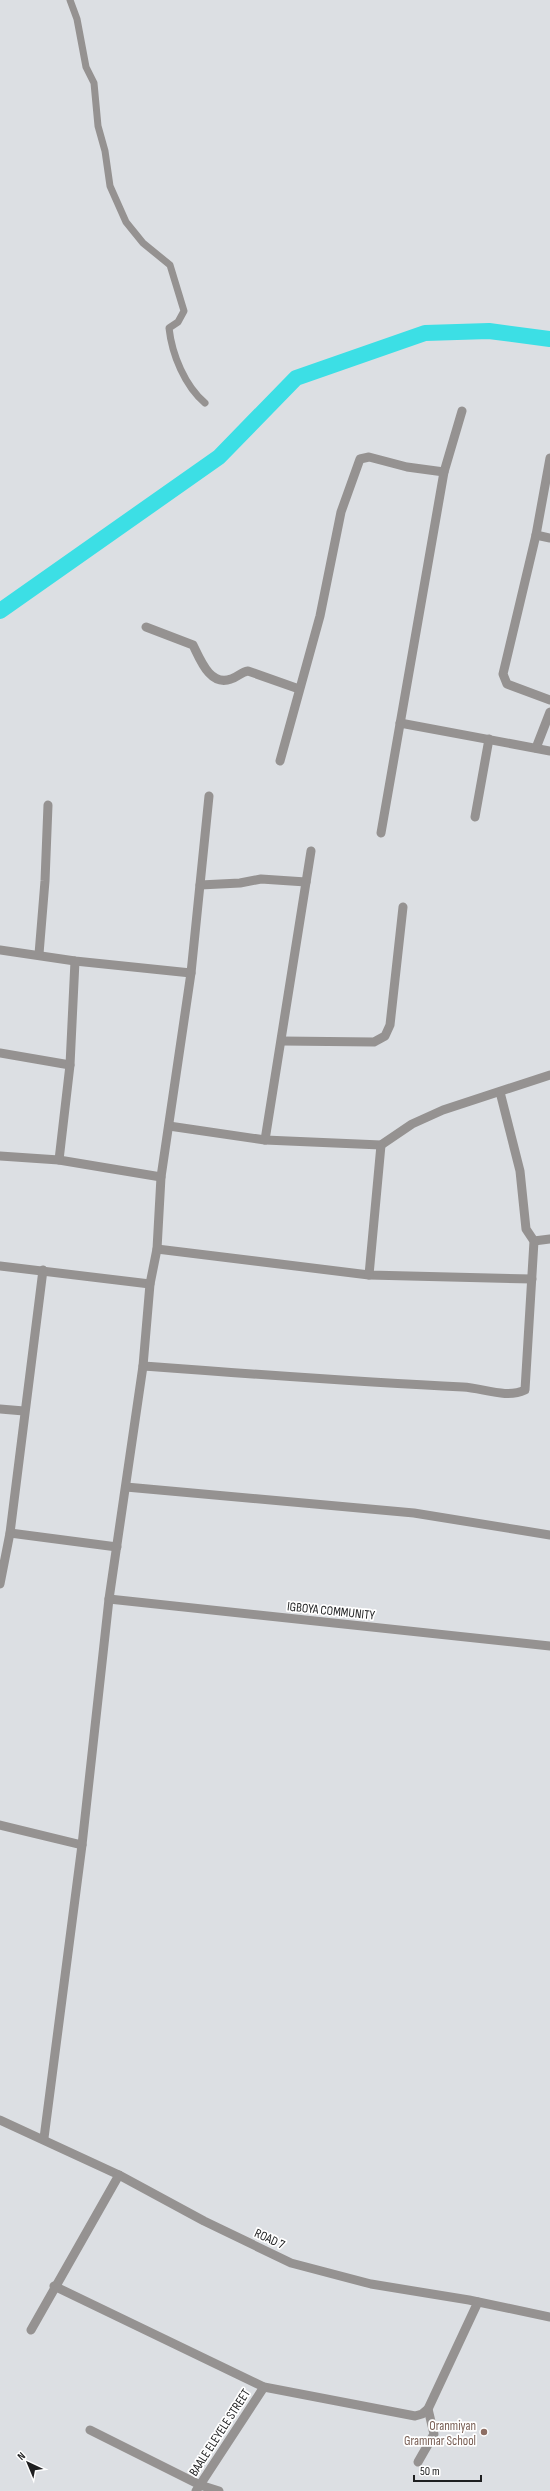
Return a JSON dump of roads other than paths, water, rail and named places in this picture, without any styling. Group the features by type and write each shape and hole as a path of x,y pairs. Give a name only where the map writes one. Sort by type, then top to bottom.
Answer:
{"street":[{"path":"70,0 77,19 86,67 94,83 98,126 110,186 126,222 143,243 170,265 184,311 178,322 170,328 171,341 176,359 194,394 206,403"},
{"path":"381,833 444,472 462,411"},
{"path":"280,762 320,616 341,512 360,459 369,457 407,467 444,472"},
{"path":"550,458 536,535 503,674 507,684 550,700"},
{"path":"536,535 550,538"},
{"path":"146,627 193,645 207,673 222,680 231,679 242,672 248,671 299,689"},
{"path":"536,748 550,712"},
{"path":"400,723 550,751"},
{"path":"475,817 489,739"},
{"path":"44,2138 82,1845 109,1599 143,1366 150,1284 157,1249 161,1177 191,973 209,796"},
{"path":"39,954 45,881 48,805"},
{"path":"265,1140 282,1041 311,851"},
{"path":"200,885 240,883 261,879 306,882"},
{"path":"282,1041 374,1042 385,1036 390,1026 403,907"},
{"path":"0,950 39,954 75,961 191,973"},
{"path":"59,1160 70,1065 75,961"},
{"path":"0,1053 70,1065"},
{"path":"169,1126 265,1140 381,1145 412,1124 443,1110 550,1075"},
{"path":"143,1366 402,1385 466,1387 516,1395 525,1390 534,1241 526,1229 520,1171 500,1092"},
{"path":"369,1275 381,1145"},
{"path":"0,1156 59,1160 161,1177"},
{"path":"534,1241 550,1239"},
{"path":"157,1249 369,1275 532,1279"},
{"path":"0,1266 150,1284"},
{"path":"0,1584 10,1533 24,1411 43,1270"},
{"path":"0,1409 24,1411"},
{"path":"126,1487 414,1513 550,1535"},
{"path":"10,1533 117,1546"},
{"name":"IGBOYA COMMUNITY","path":"109,1599 550,1646"},
{"path":"0,1825 82,1845"},
{"name":"ROAD 7","path":"0,2120 44,2138 119,2175 204,2222 292,2263 371,2284 478,2302 550,2317"},
{"path":"31,2330 54,2286 119,2175"},
{"path":"54,2286 264,2387 414,2416 422,2414 428,2409 478,2302"},
{"name":"BAALE ELEYELE STREET","path":"198,2488 264,2387"},
{"path":"418,2462 434,2434 428,2409"},
{"path":"90,2430 198,2488 219,2491"}],"waterway":[{"path":"0,611 219,457 296,378 425,333 489,331 550,339"}],"place":[{"name":"Oranmiyan Grammar School","path":"484,2432"}]}
